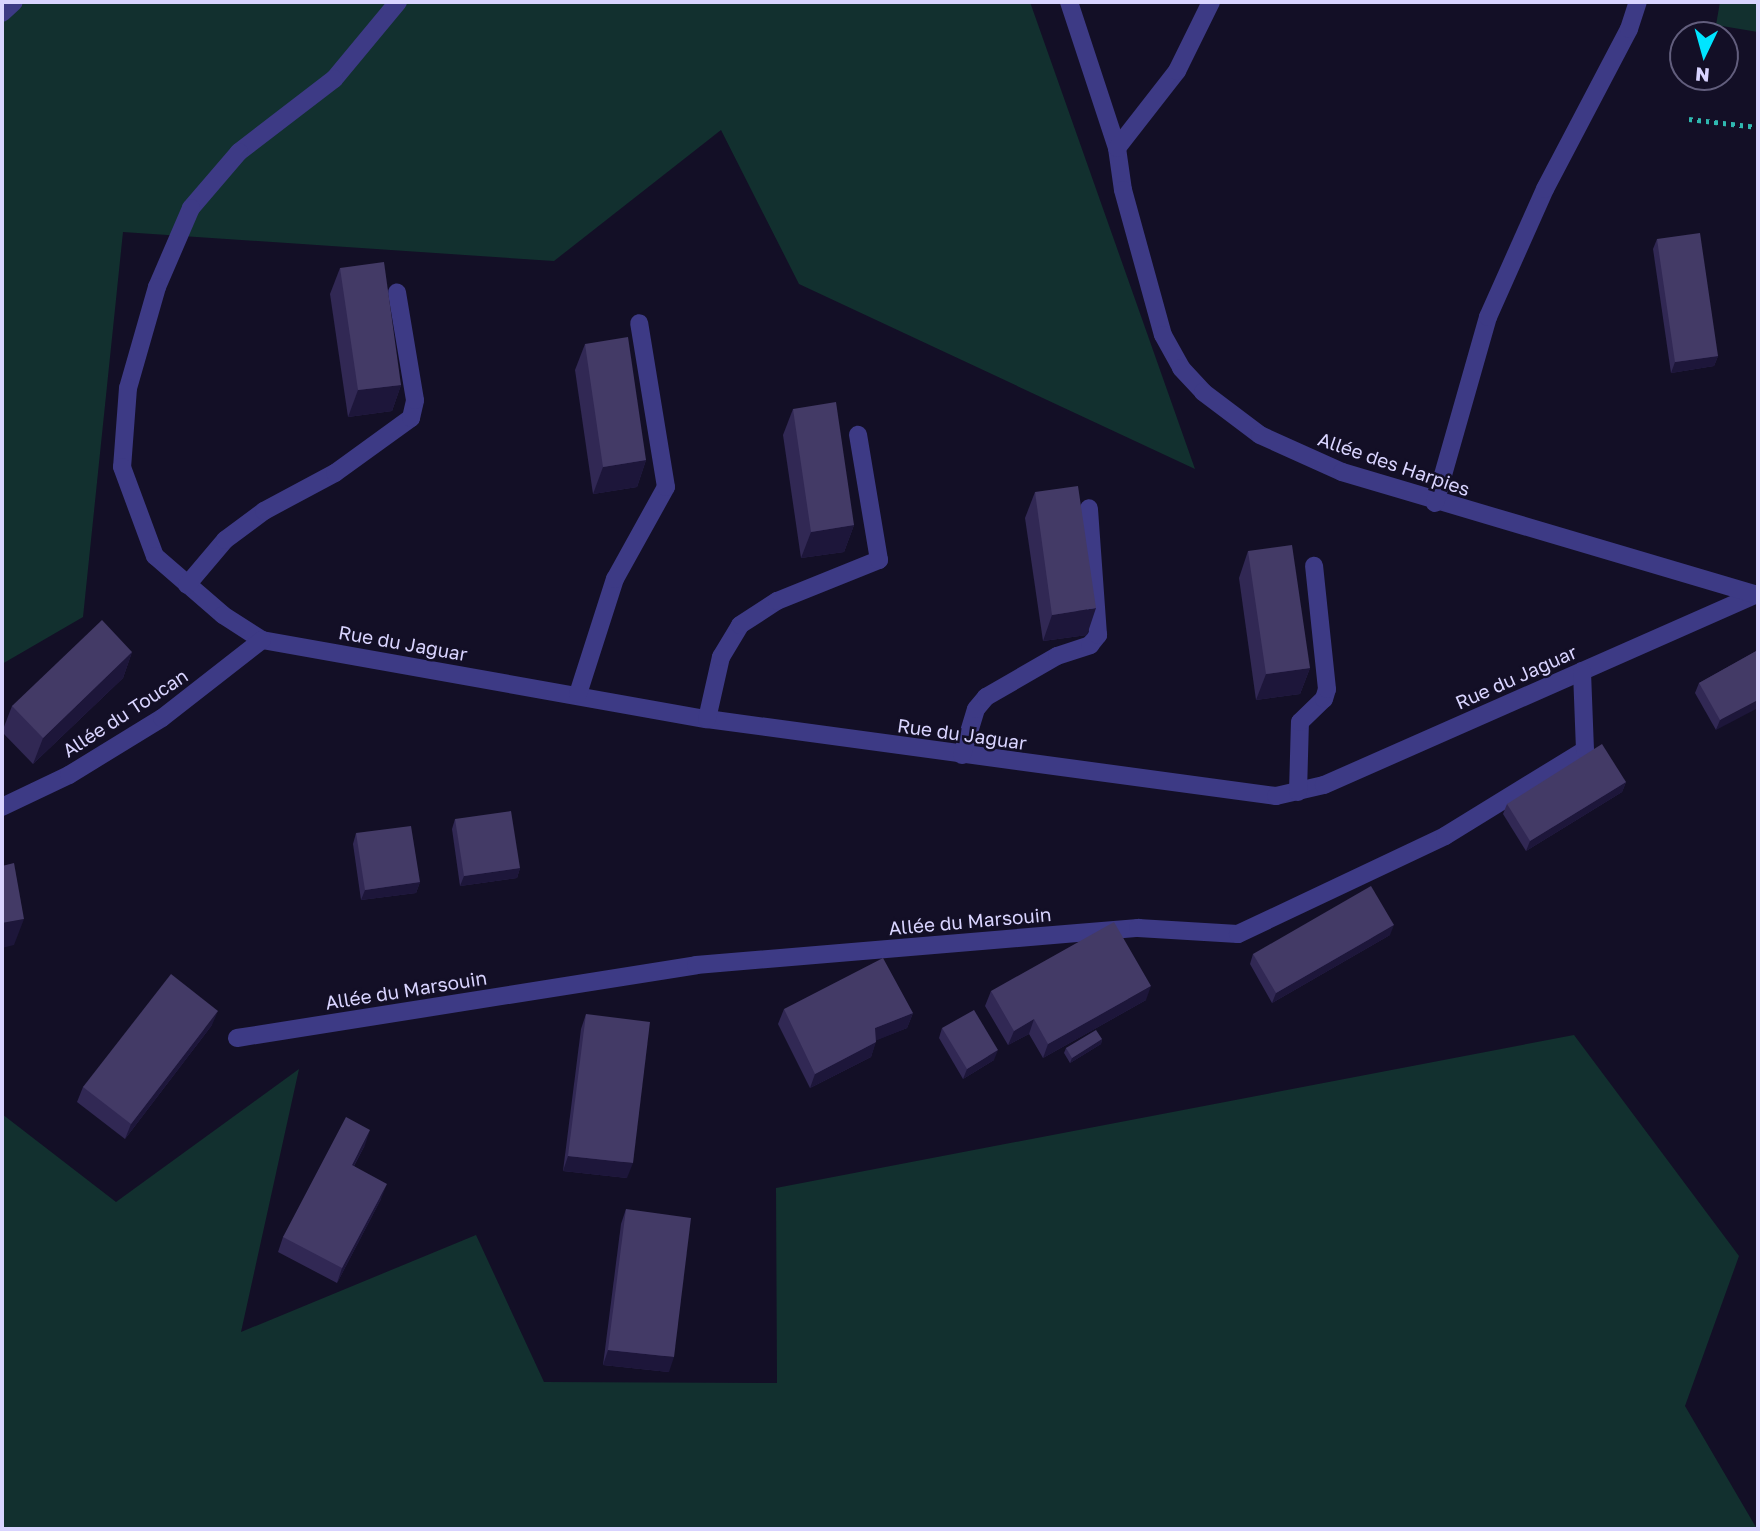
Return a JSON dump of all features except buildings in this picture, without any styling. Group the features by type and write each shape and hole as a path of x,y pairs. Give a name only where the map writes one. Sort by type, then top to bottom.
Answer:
{"street":[{"path":"2,13 14,2"},
{"name":"Rue du Jaguar","path":"398,2 334,79 239,152 191,208 157,287 128,388 122,467 155,556 187,585 262,640 707,719 1256,796 1298,792 1758,595"},
{"name":"Allée des Harpies","path":"1069,2 1117,148 1123,190 1163,335 1181,368 1203,392 1260,435 1342,472 1435,503 1758,595"},
{"path":"1117,148 1177,71 1211,2"},
{"path":"1435,503 1488,317 1545,189 1629,29 1638,2"},
{"path":"187,585 225,540 264,511 335,473 411,418 415,400 397,292"},
{"path":"578,694 615,579 666,488 639,323"},
{"path":"707,719 721,657 740,625 777,601 878,560 858,435"},
{"path":"962,755 976,709 986,697 1057,656 1090,645 1098,635 1089,508"},
{"path":"1298,792 1300,722 1324,699 1327,689 1314,566"},
{"name":"Allée du Toucan","path":"2,807 69,775 162,718 262,640"},
{"name":"Allée du Marsouin","path":"237,1038 696,965 1138,928 1238,934 1445,836 1585,750 1582,671"}],"path":[{"path":"1689,119 1758,127"}],"green space":[{"path":"2,2 1030,2 1195,469 799,284 721,130 554,261 123,232 83,617 2,664"},
{"path":"1720,2 1758,2 1758,32 1739,29 1739,21 1717,21"},
{"path":"1574,1035 1739,1256 1685,1406 1757,1529 2,1529 2,1114 116,1202 299,1069 241,1332 476,1235 544,1382 777,1383 776,1188"}]}
